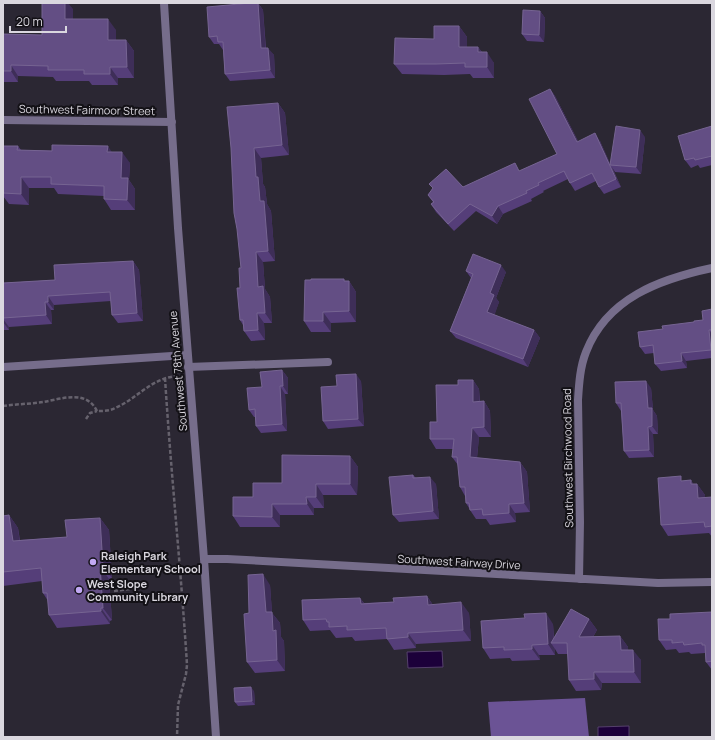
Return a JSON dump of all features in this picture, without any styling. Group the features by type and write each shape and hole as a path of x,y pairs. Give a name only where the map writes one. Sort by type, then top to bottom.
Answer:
{"street":[{"name":"Southwest 78th Avenue","path":"164,3 187,355 204,560 216,737"},
{"name":"Southwest Fairmoor Street","path":"3,120 172,122"},
{"name":"Southwest Birchwood Road","path":"579,579 580,514 578,400 579,382 585,353 592,339 605,321 621,304 640,292 662,282 686,274 712,268"},
{"path":"3,368 187,355"},
{"path":"189,371 328,362"},
{"name":"Southwest Fairway Drive","path":"204,560 227,559 658,583 712,582"}],"path":[{"path":"86,419 90,413 115,408 146,387 164,378 189,371"},
{"path":"164,378 182,582 187,665 178,705 177,737"},
{"path":"3,406 44,402 59,398 77,398 91,402 97,411"},
{"path":"114,590 130,589"}],"shaded area":[{"path":"442,651 443,667 408,668 407,652"},
{"path":"585,698 589,737 491,737 488,702"},
{"path":"629,726 629,737 598,737 598,727"}],"building":[{"path":"42,3 65,3 65,19 108,19 108,40 126,40 127,67 110,67 110,74 84,74 84,70 48,70 48,66 11,65 11,71 3,71 3,34 42,35"},
{"path":"258,3 261,48 268,48 270,70 225,74 223,42 218,42 217,36 209,37 207,7"},
{"path":"523,10 540,11 539,35 522,34"},
{"path":"434,26 459,26 459,47 478,47 478,52 487,52 487,67 465,67 465,63 394,64 395,38 434,39"},
{"path":"550,89 577,142 595,133 616,179 599,187 592,173 570,183 564,171 538,183 539,185 526,191 527,193 498,206 492,216 470,204 448,224 431,204 434,202 428,195 433,188 429,184 446,169 463,187 515,163 519,171 557,154 529,99"},
{"path":"278,103 282,145 254,148 256,177 258,177 260,201 264,201 268,251 256,252 258,287 263,286 265,313 257,313 258,330 244,331 243,320 240,320 237,288 240,288 239,268 241,268 234,213 231,148 227,107"},
{"path":"616,126 640,130 636,167 610,165"},
{"path":"712,126 712,156 695,160 694,158 685,160 678,136"},
{"path":"52,145 108,146 107,152 122,152 121,178 128,178 127,200 104,199 104,186 51,184 51,177 21,177 21,194 3,193 3,146 18,146 17,150 52,151"},
{"path":"473,254 501,265 490,293 494,295 487,312 534,330 523,359 450,331 473,274 466,271"},
{"path":"133,261 137,313 112,315 110,292 48,296 48,302 45,302 46,315 3,318 3,283 55,280 54,265"},
{"path":"344,279 344,281 349,281 349,311 323,312 323,321 304,321 305,280"},
{"path":"712,309 712,330 709,330 711,350 681,353 682,361 655,364 653,345 640,347 638,332 663,329 662,326 703,320 702,311"},
{"path":"282,370 283,386 280,386 282,424 256,426 255,409 249,410 247,388 262,387 260,372"},
{"path":"356,374 358,419 323,421 321,387 337,386 336,375"},
{"path":"458,380 473,380 473,402 484,401 484,427 472,428 470,457 520,462 524,503 509,504 509,513 483,515 482,509 470,510 469,503 466,503 465,487 460,487 457,457 452,457 454,439 430,439 430,422 437,422 436,385 458,385"},
{"path":"646,381 648,408 652,408 652,426 648,427 649,450 624,451 621,403 616,403 615,382"},
{"path":"282,455 350,456 350,484 316,484 316,497 306,497 307,504 272,504 272,517 233,516 233,497 253,497 253,483 282,483"},
{"path":"413,475 413,478 430,477 433,511 393,515 389,477"},
{"path":"681,476 681,481 691,480 691,484 697,484 698,498 712,497 712,526 705,527 704,522 661,525 658,478"},
{"path":"9,515 13,541 67,537 65,520 100,518 103,566 100,566 103,608 101,608 101,611 49,615 47,593 43,593 41,568 3,572 3,516"},
{"path":"263,574 266,612 272,612 273,631 276,630 277,660 247,662 244,614 249,613 248,575"},
{"path":"427,596 428,605 461,602 463,630 408,633 408,637 387,639 386,628 347,630 347,626 329,627 329,622 327,622 326,619 303,620 302,600 360,598 361,604 394,602 393,598"},
{"path":"571,609 589,619 579,637 620,636 621,650 633,650 634,672 594,672 594,679 569,680 567,643 551,643"},
{"path":"712,612 712,661 706,662 705,645 702,645 702,643 684,645 683,642 672,643 672,640 659,640 658,619 670,619 670,614"},
{"path":"546,613 548,644 532,645 532,649 504,650 504,647 483,648 481,621 525,618 524,614"},
{"path":"251,687 252,701 235,702 234,688"}],"place":[{"name":"Raleigh Park Elementary School","path":"93,562"},
{"name":"West Slope Community Library","path":"79,590"}]}
